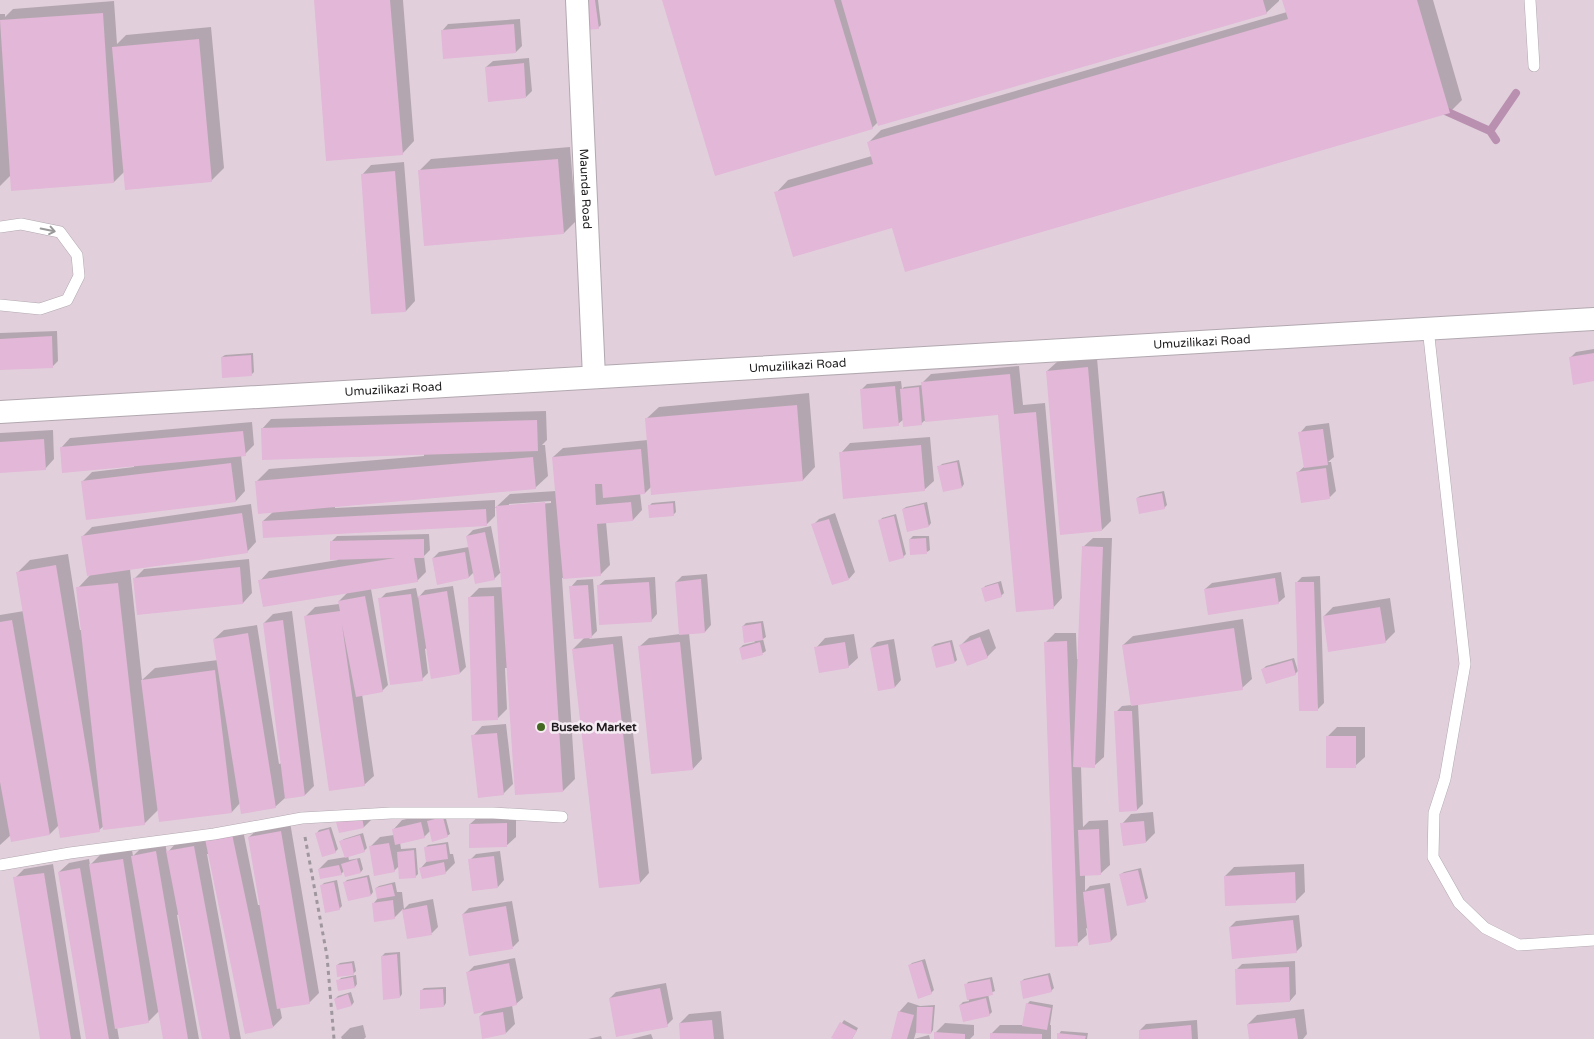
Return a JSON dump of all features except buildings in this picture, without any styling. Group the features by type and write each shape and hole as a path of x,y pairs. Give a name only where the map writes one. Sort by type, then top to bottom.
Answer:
{"street":[{"name":"Maunda Road","path":"577,0 594,377"},
{"name":"Umuzilikazi Road","path":"0,412 1594,319"}],"lane":[{"path":"1530,0 1534,66"},
{"path":"0,227 21,224 60,232 77,255 79,276 67,300 40,308 0,305"},
{"path":"1428,328 1465,664 1445,779 1434,813 1433,857 1459,903 1485,928 1519,945 1594,940"},
{"path":"0,865 70,853 214,834 302,818 409,813 493,813 562,817"}],"path":[{"path":"302,818 327,956 334,1039"}],"shaded area":[{"path":"0,0 1594,0 1594,1039 0,1039"}],"waterway":[{"path":"1490,131 1516,93"},
{"path":"1441,109 1490,131 1496,140"}],"place":[{"name":"Buseko Market","path":"541,727"}]}
